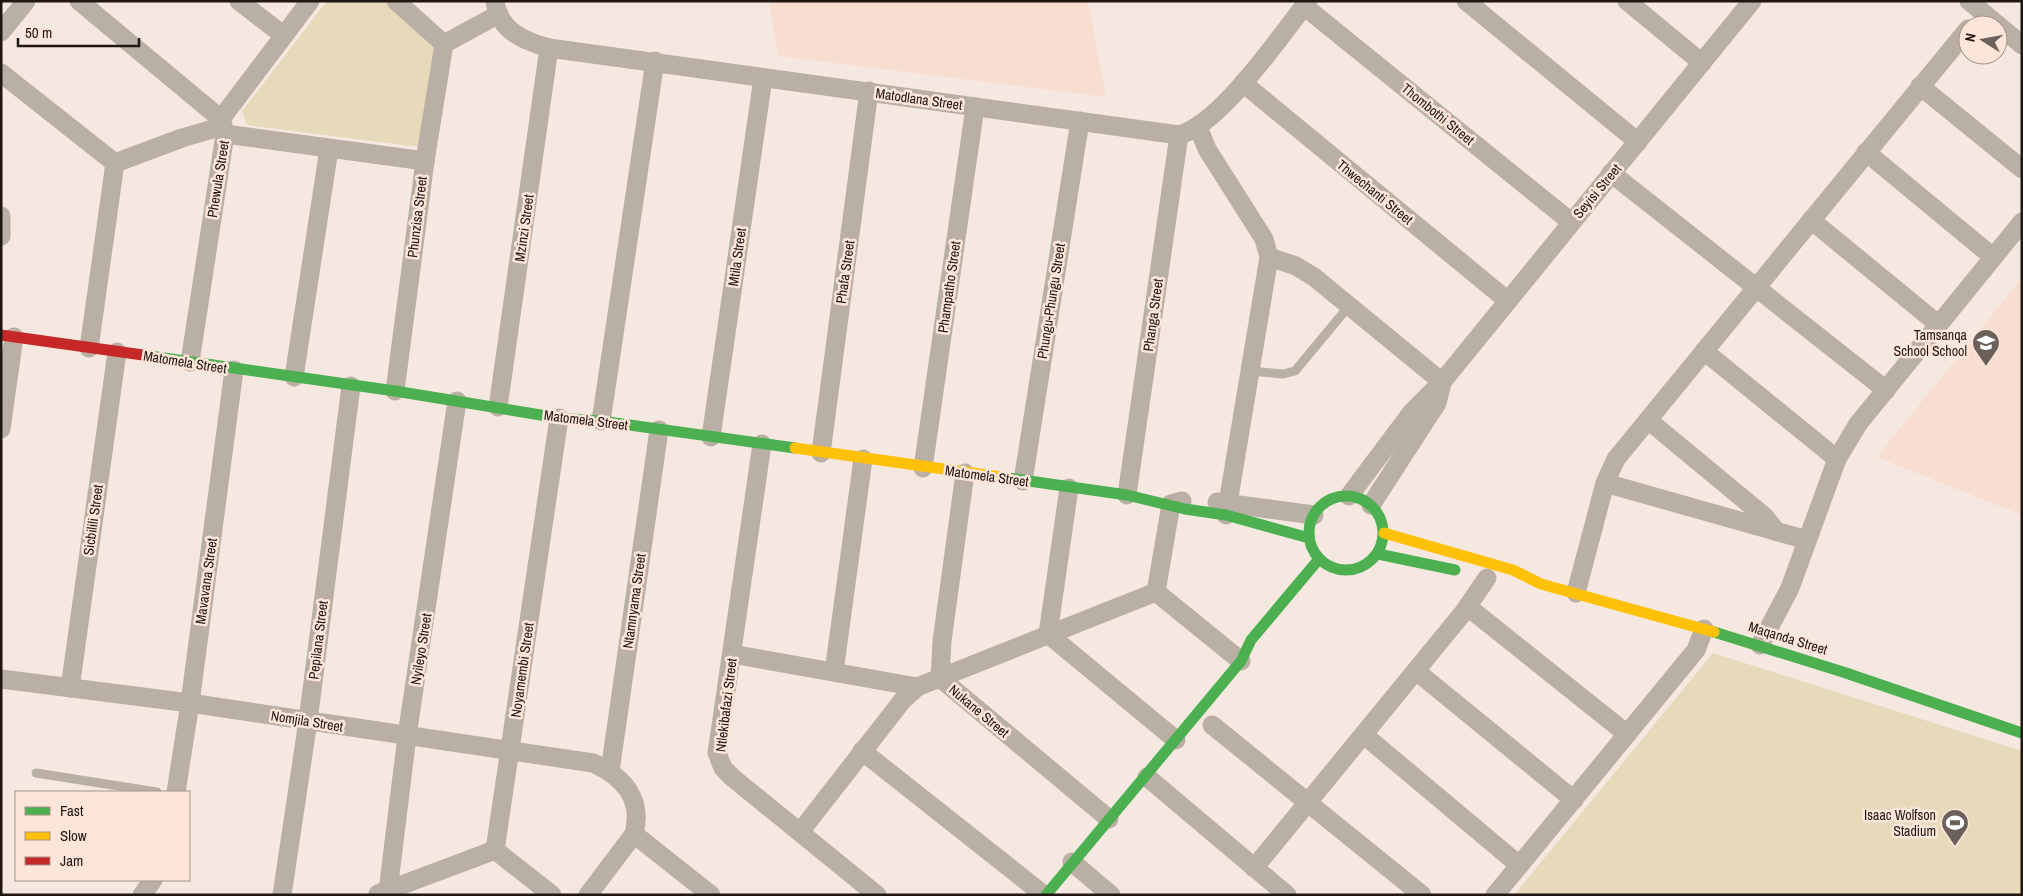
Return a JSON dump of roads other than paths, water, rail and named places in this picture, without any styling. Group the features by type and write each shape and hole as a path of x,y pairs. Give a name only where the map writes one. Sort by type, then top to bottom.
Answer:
{"street":[{"path":"1,32 26,1"},
{"path":"79,1 223,126"},
{"path":"239,1 283,35"},
{"path":"223,126 283,35 310,1"},
{"path":"396,1 444,44 497,7"},
{"path":"1466,1 1638,142"},
{"path":"1628,1 1702,63"},
{"name":"Seyisi Street","path":"1349,496 1412,412 1442,382 1752,1"},
{"path":"1179,135 1198,127 1213,116 1306,4"},
{"name":"Thombothi Street","path":"1306,4 1571,222"},
{"name":"Matodlana Street","path":"497,7 513,34 529,42 550,48 655,61 763,78 869,91 1179,135"},
{"path":"2008,33 2022,45"},
{"path":"1576,593 1605,483 1616,459 1958,41"},
{"name":"Phunzisa Street","path":"395,391 425,161 444,44"},
{"name":"Mzinzi Street","path":"498,407 550,48"},
{"path":"601,421 655,61"},
{"path":"1,73 115,163"},
{"name":"Mtila Street","path":"711,436 763,78"},
{"name":"Thwechanti Street","path":"1242,83 1508,301"},
{"path":"1920,86 2022,169"},
{"name":"Phafa Street","path":"821,453 869,91"},
{"name":"Phampatho Street","path":"923,468 975,107"},
{"name":"Phungu-Phungu Street","path":"1023,481 1080,121"},
{"path":"115,163 182,138 223,126 329,149 425,161"},
{"name":"Phewula Street","path":"190,362 223,126"},
{"path":"1198,127 1207,149 1264,240 1270,257 1227,509"},
{"name":"Phanga Street","path":"1127,496 1179,135"},
{"path":"294,377 329,149"},
{"path":"1866,152 1993,257"},
{"path":"89,348 115,163"},
{"path":"1611,173 1886,390"},
{"path":"1,216 1,236"},
{"path":"1811,220 1939,325"},
{"path":"1760,645 1790,588 1837,459 1858,424 2022,222"},
{"path":"1270,257 1304,270 1442,382"},
{"path":"1,429 8,336"},
{"name":"Matomela Street","path":"8,336 234,370 395,391 559,418 601,421 711,436 1171,504 1184,500 1227,509 1309,538"},
{"path":"1704,351 1837,459"},
{"name":"Sicbilili Street","path":"70,688 117,352"},
{"name":"Mavavana Street","path":"176,791 190,703 234,370"},
{"name":"Seyisi Street","path":"1371,505 1437,404 1442,382"},
{"name":"Pepilana Street","path":"282,895 308,722 351,386"},
{"name":"Nyileyo Street","path":"386,893 407,736 457,401"},
{"name":"Noyamembi Street","path":"495,850 559,418"},
{"path":"1648,420 1764,516 1777,532"},
{"name":"Ntamnyama Street","path":"610,771 659,430"},
{"name":"Ntlekibafazi Street","path":"762,444 717,753 723,768 733,778 877,895"},
{"path":"834,672 863,458"},
{"name":"Nukane Street","path":"965,473 942,640 940,678 1109,819"},
{"path":"1605,483 1807,540"},
{"path":"1048,634 1069,488"},
{"path":"1327,579 1340,571 1361,568 1378,554 1384,533 1379,515 1371,505 1364,500 1349,496 1332,498 1325,502 1314,515 1309,526 1309,538 1312,549 1319,559 1328,566 1340,571"},
{"path":"1158,585 1171,504"},
{"name":"Matomela Street","path":"1227,509 1314,515"},
{"name":"Maqanda Street","path":"1384,533 1513,570 1541,584 1760,645 1924,697 2022,733"},
{"path":"1254,868 1468,607 1483,577 1378,554"},
{"path":"1242,661 1251,640 1319,559"},
{"name":"Maqanda Street","path":"1510,584 1541,584"},
{"path":"800,832 902,701 916,687 1048,634 1158,585"},
{"path":"1158,585 1242,661"},
{"path":"1468,607 1627,734"},
{"path":"1495,895 1696,650 1704,628"},
{"path":"1048,634 1176,740"},
{"path":"862,751 1045,895 1242,661 1263,644"},
{"path":"732,654 916,687"},
{"path":"1416,671 1574,800"},
{"name":"Nomjila Street","path":"1,679 190,703 593,763 610,771"},
{"path":"1212,725 1422,895"},
{"path":"1364,735 1520,865"},
{"path":"588,895 634,834 637,810 633,799 610,771"},
{"path":"1146,777 1287,895"},
{"path":"634,834 711,895"},
{"path":"386,893 495,850 552,895"},
{"path":"1072,862 1111,895"},
{"path":"142,895 152,881"}],"lane":[{"path":"1251,371 1283,374 1295,371 1349,306"},
{"path":"36,773 151,791"}],"place":[{"name":"Tamsanqa School School","path":"1986,367"},
{"name":"Isaac Wolfson Stadium","path":"1955,847"}]}
